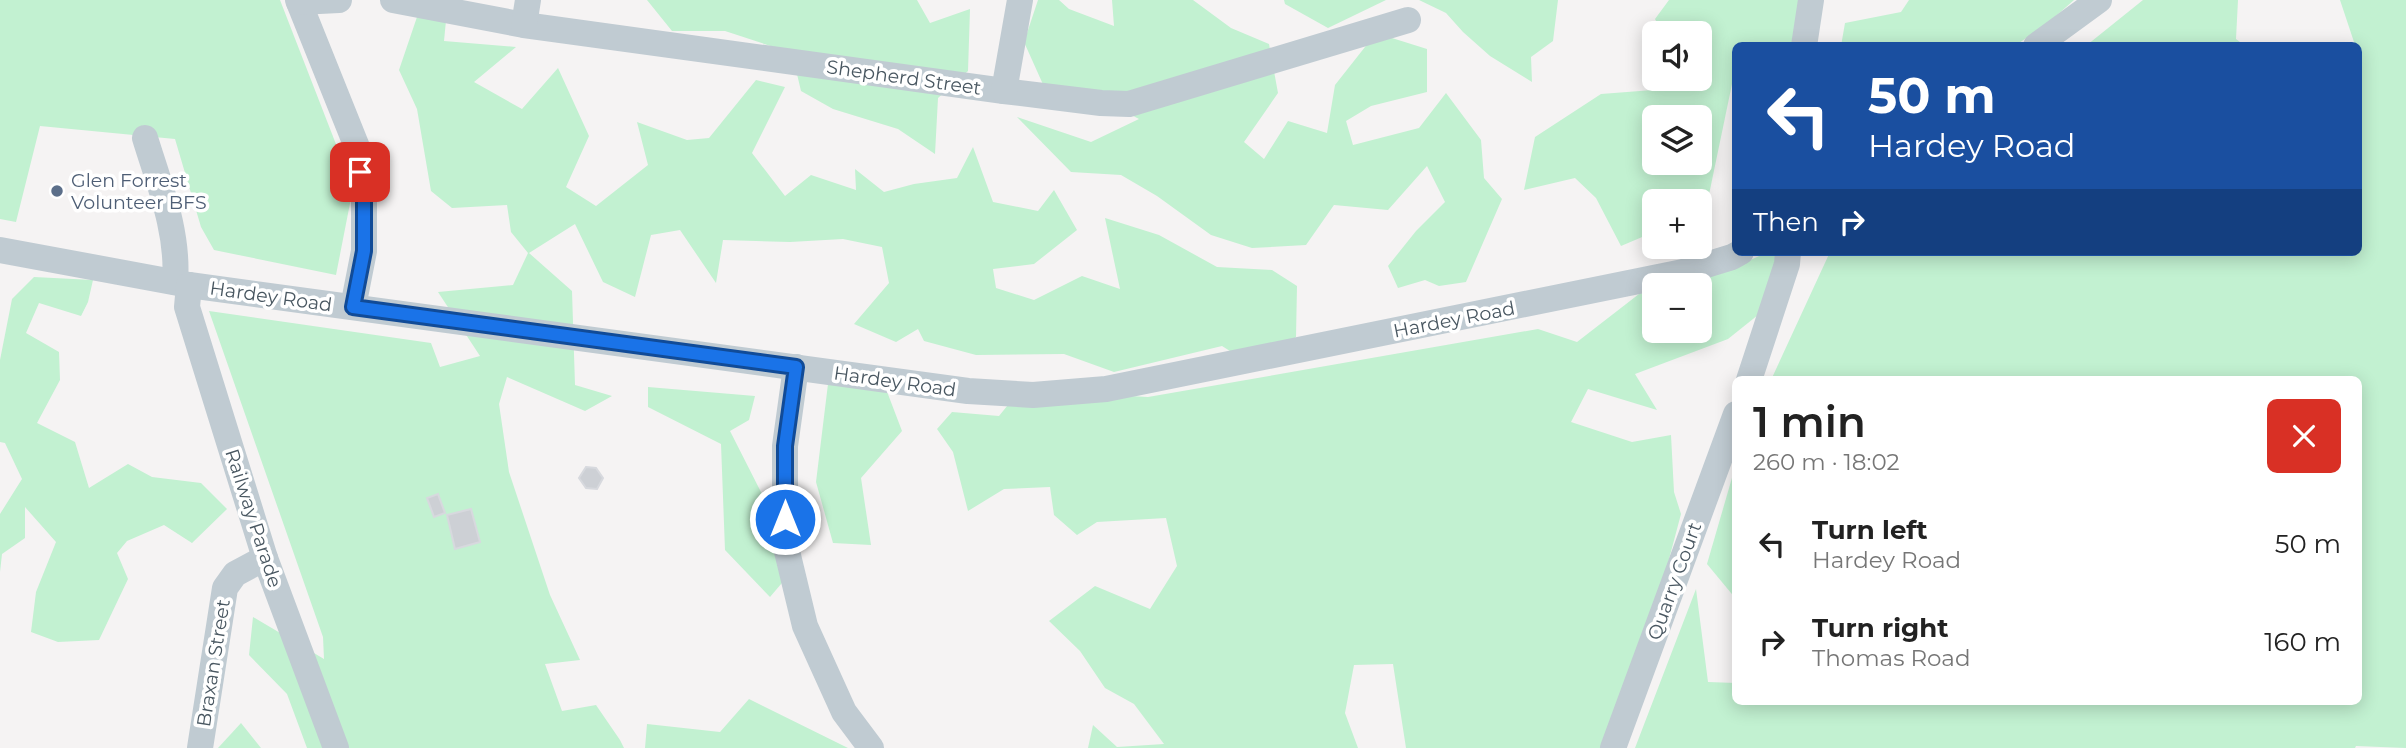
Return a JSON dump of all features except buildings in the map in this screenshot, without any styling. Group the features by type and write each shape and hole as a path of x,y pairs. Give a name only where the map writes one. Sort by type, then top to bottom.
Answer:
{"street":[{"path":"339,0 299,1 357,147 364,197 364,251 353,307"},
{"name":"Shepherd Street","path":"393,0 526,12 1004,91 1129,104 1408,20"},
{"path":"1004,91 1020,0"},
{"path":"1805,42 1811,0"},
{"path":"2041,42 2099,0"},
{"name":"Railway Parade","path":"145,138 170,221 187,307 265,558 336,748"},
{"name":"Hardey Road","path":"0,250 182,284 968,391 1033,395 1106,389 1684,272 1734,256"},
{"path":"1750,376 1788,256"},
{"path":"796,367 785,446 785,543 805,626 844,712 871,748"},
{"name":"Quarry Court","path":"1613,748 1732,425"},
{"name":"Braxan Street","path":"200,748 225,588 234,574 265,558"}],"green space":[{"path":"0,0 280,0 353,188 336,275 214,250 201,227 175,139 40,126 16,222 0,219"},
{"path":"448,0 444,41 516,47 474,82 522,109 558,68 589,136 566,187 596,206 648,165 637,122 687,140 709,138 756,80 785,87 752,153 785,196 811,175 856,190 855,169 884,192 914,184 957,178 973,147 993,202 1038,211 1054,190 1077,230 1034,264 993,269 996,288 1034,300 1082,276 1120,289 1105,218 1159,235 1217,267 1272,270 1297,286 1296,337 1257,368 1222,346 1114,372 1064,354 976,355 924,341 918,329 896,342 854,324 889,283 882,247 843,239 790,242 723,240 716,283 680,230 651,235 635,297 603,282 575,224 529,253 572,291 575,385 612,396 585,411 507,377 499,404 509,472 550,595 580,660 545,664 562,711 596,705 624,748 307,748 287,694 249,655 253,617 324,659 323,637 209,311 431,343 440,367 480,356 438,292 513,285 528,253 511,232 507,205 452,208 431,191 417,109 399,70 417,17"},
{"path":"647,0 917,0 930,23 970,9 968,71 938,98 935,154 898,129 833,109 801,91 792,53 725,31 672,31"},
{"path":"1038,0 1059,0 1069,9 1114,26 1112,0 1193,0 1231,28 1269,44 1278,93 1244,142 1264,159 1288,121 1327,133 1335,85 1376,33 1427,49 1427,92 1371,106 1346,121 1353,145 1419,128 1446,93 1481,140 1484,178 1502,199 1466,282 1439,286 1425,280 1398,288 1388,266 1416,231 1445,202 1427,166 1388,210 1334,205 1306,245 1252,248 1211,235 1157,196 1121,175 1071,172 1017,117 1091,142 1139,119 1103,100 1050,100 1024,42"},
{"path":"1284,0 1386,0 1328,28 1285,4"},
{"path":"1419,0 1558,0 1553,41 1531,57 1532,82 1490,56 1446,13"},
{"path":"1669,0 1812,0 1808,42 1732,42 1732,84 1710,189 1642,189 1642,237 1621,246 1596,198 1575,178 1524,190 1535,137 1601,94 1712,91 1712,21 1656,21"},
{"path":"1909,0 2074,0 2047,24 2020,42 1842,42 1845,23 1901,12"},
{"path":"2143,0 2238,0 2236,39 2240,42 2091,42"},
{"path":"2340,0 2406,0 2406,748 1635,748 1696,589 1708,682 1732,683 1732,705 2362,705 2362,376 1773,376 1828,256 2362,256 2362,42 2354,42"},
{"path":"1759,256 1778,256 1773,303 1728,339 1635,374 1657,410 1588,389 1571,422 1632,442 1671,435 1674,492 1681,514 1644,653 1607,748 1406,748 1393,664 1354,665 1345,713 1358,748 1088,748 1093,725 1117,747 1164,744 1134,704 1105,688 1080,651 1049,621 1095,586 1150,609 1177,566 1166,518 1097,522 1077,535 1054,515 1050,487 1004,489 968,511 953,452 937,429 952,412 999,416 1020,390 1148,397 1538,329 1577,342 1642,293 1642,343 1712,343 1712,275"},
{"path":"34,277 93,280 88,302 81,316 39,303 26,333 59,352 60,380 37,423 75,442 89,488 128,464 152,477 201,483 227,509 192,543 164,525 127,541 117,553 128,579 99,640 58,642 31,632 36,592 56,542 25,507 25,538 2,554 0,572 0,514 22,479 5,443 0,442 0,360 12,299"},
{"path":"828,384 886,389 902,431 861,478 871,545 833,543 816,482"},
{"path":"648,387 755,396 749,420 730,431 767,504 787,577 770,597 725,550 721,444 648,407"},
{"path":"1732,478 1732,594 1707,564"},
{"path":"749,699 848,748 645,748 647,724 720,732"},
{"path":"241,723 261,748 218,748"}],"place":[{"name":"Glen Forrest Volunteer BFS","path":"57,191"}],"route":[{"path":"360,172 364,197 364,251 353,307 796,367 785,446 785,519"}]}
